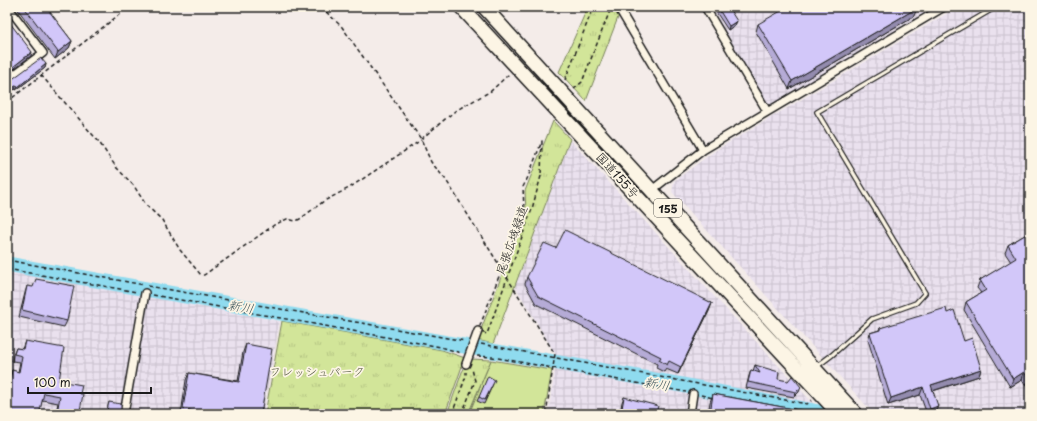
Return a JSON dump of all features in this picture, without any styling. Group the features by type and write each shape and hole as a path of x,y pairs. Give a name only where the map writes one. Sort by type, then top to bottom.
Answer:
{"highway":[{"name":"国道155号","path":"461,7 817,396 839,414"},
{"name":"国道155号","path":"484,7 854,412"}],"street":[{"path":"7,80 43,53 8,7"},
{"path":"618,7 703,150"},
{"path":"706,7 767,111"},
{"path":"652,190 703,150 941,8"},
{"path":"124,414 145,294"},
{"path":"466,364 478,331"},
{"path":"690,414 693,394"}],"lane":[{"path":"815,368 832,355 872,319 916,303 925,293 817,112 996,7"}],"path":[{"path":"7,102 129,7"},
{"path":"321,7 342,27 421,139 431,162 446,180 555,354 546,414"},
{"path":"564,84 591,13 596,7"},
{"path":"571,91 582,82 611,7"},
{"path":"41,75 99,142 116,167 134,186 146,205 162,220 180,250 200,275 204,275 274,225 287,219 296,221 300,219 324,201 359,182 421,139 455,111 491,91 512,72"},
{"name":"尾張広域緑道","path":"478,331 487,334 532,209 541,176 542,141 523,187 524,211 502,268"},
{"path":"7,260 807,404 817,396"},
{"path":"478,331 502,268"},
{"path":"7,269 715,398"},
{"path":"452,414 466,376 466,364"},
{"path":"462,414 475,381 473,371 466,364"}],"shaded area":[{"path":"711,7 936,7 767,107"},
{"path":"958,7 1030,7 1030,414 874,414 672,192 674,181 716,150"},
{"path":"570,140 823,414 548,414 557,357 515,286"},
{"path":"8,271 280,321 263,414 7,414"}],"green space":[{"path":"590,7 622,7 586,101 559,72 587,9"},
{"path":"553,121 570,139 493,344 477,340 526,212 525,191"},
{"name":"フレッシュパーク","path":"282,321 442,350 465,358 445,414 265,414"},
{"path":"470,359 491,360 468,414 447,414 462,372"},
{"path":"491,360 552,370 544,414 469,414"}],"building":[{"path":"24,7 46,7 72,41 58,52"},
{"path":"728,7 737,21 729,26 718,8"},
{"path":"788,7 917,8 792,81 758,24"},
{"path":"7,19 32,52 9,70 7,67"},
{"path":"41,58 46,64 18,87 17,85 7,92 7,80 11,80"},
{"path":"565,230 712,303 681,367 669,361 667,365 659,360 661,357 538,296 527,277 544,243 556,248"},
{"path":"1030,232 1030,376 1028,378 1024,372 1013,379 966,302 986,290 980,280 1016,258 1008,245"},
{"path":"36,279 74,286 67,321 22,310 27,286 33,287"},
{"path":"946,308 947,313 954,310 964,341 972,338 981,369 931,385 938,406 930,409 923,387 891,398 870,333 880,330 880,328"},
{"path":"25,341 64,348 59,381 82,385 80,394 83,394 80,411 73,410 72,414 7,414 7,381 10,381 12,370 19,372 22,356 14,354 16,348 23,349","holes":["44,393 60,396 57,413 40,410"]},
{"path":"246,344 272,349 261,414 200,414 183,408 189,373 239,382"},
{"path":"755,365 779,372 778,379 788,381 792,376 801,387 796,392 748,382 751,370 760,373"},
{"path":"488,376 495,380 485,400 479,397"},
{"path":"713,394 820,414 710,414"},
{"path":"624,397 658,406 656,414 621,414"},
{"path":"109,402 121,404 121,413 107,410"}],"waterway":[{"name":"新川","path":"7,264 682,385 829,414"}]}
